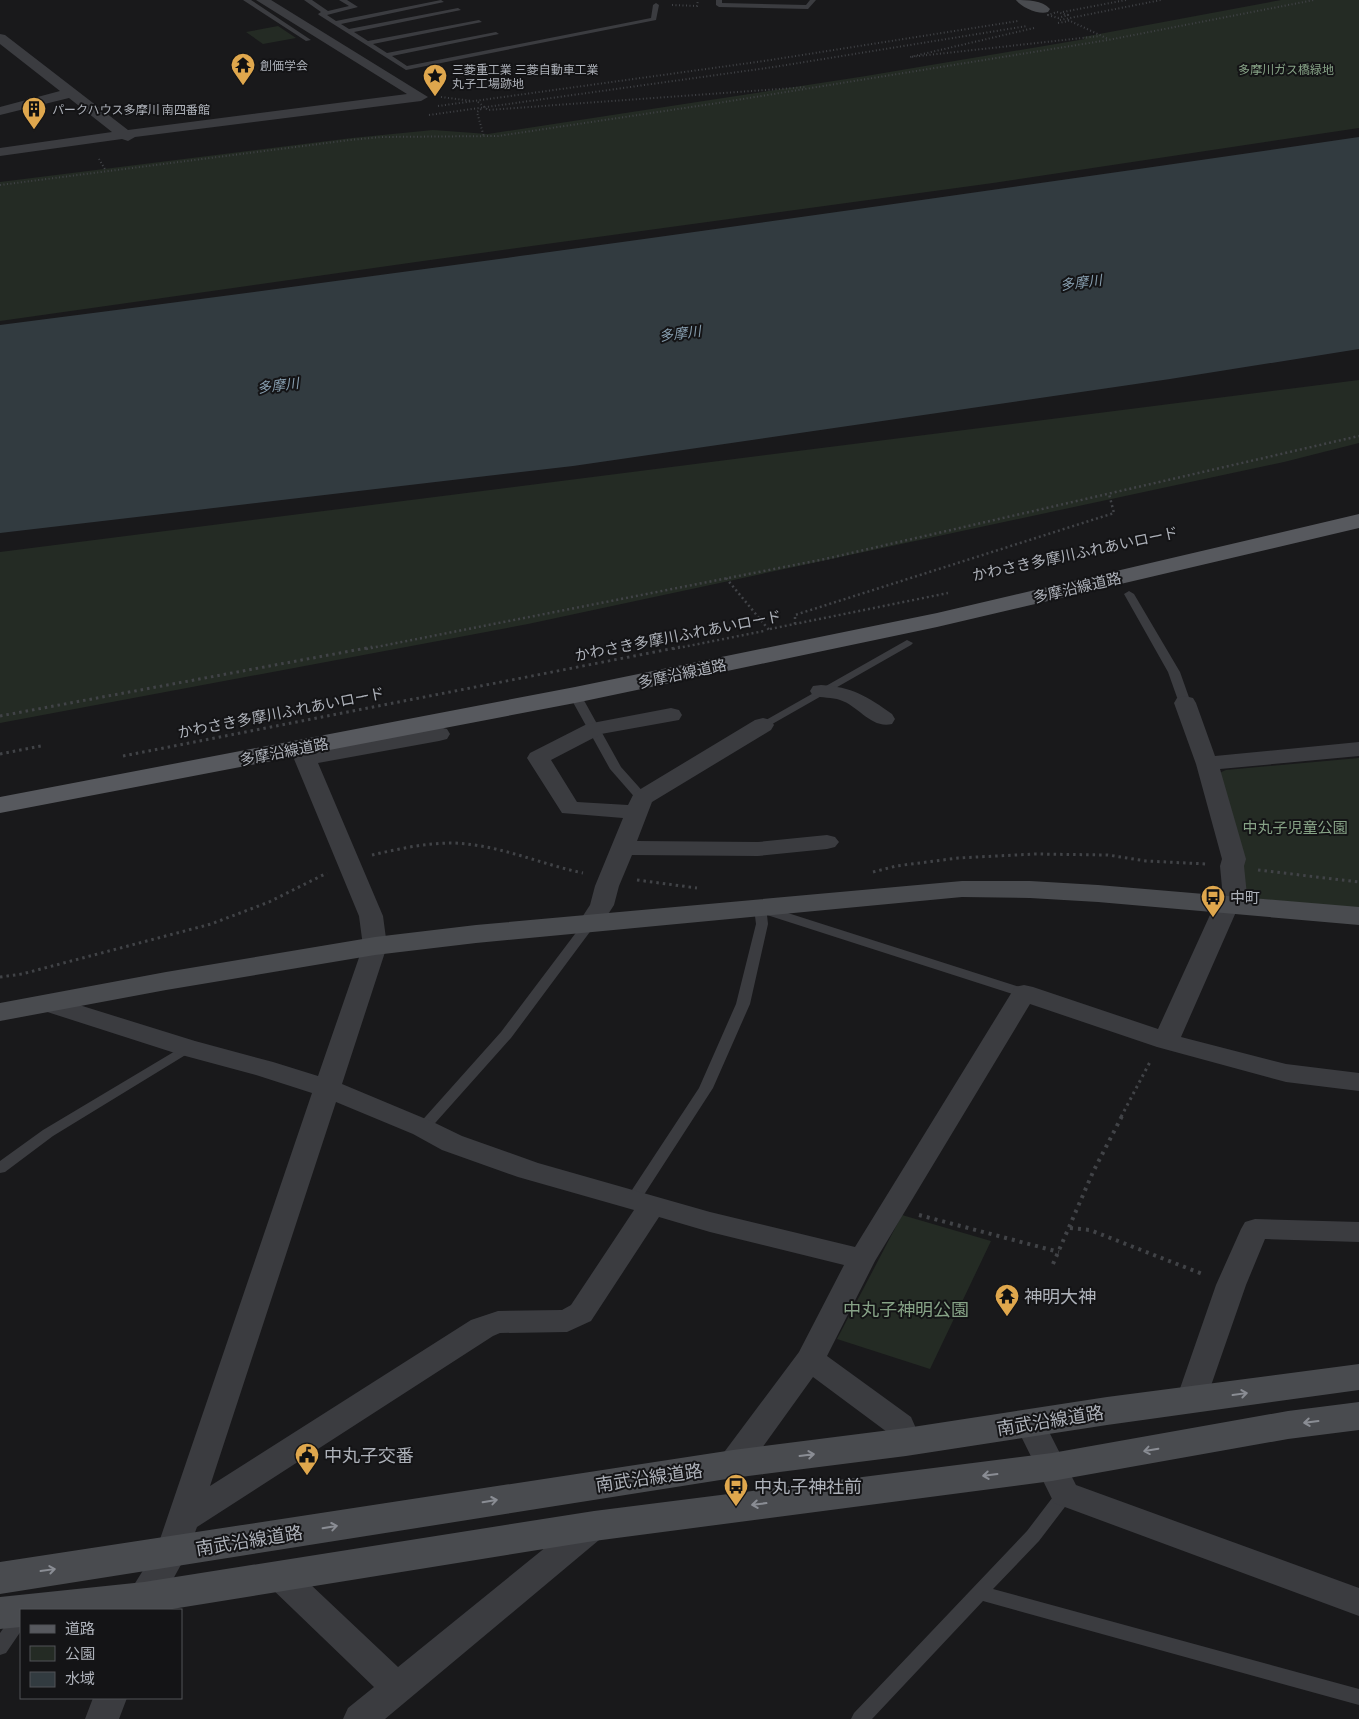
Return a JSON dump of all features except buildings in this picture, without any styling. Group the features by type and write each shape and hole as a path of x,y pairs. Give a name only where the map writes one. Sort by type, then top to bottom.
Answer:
{"main road":[{"name":"多摩沿線道路","path":"0,805 575,695 937,620 1359,521"}],"street":[{"path":"0,152 421,97 262,0"},
{"path":"1023,0 1045,13"},
{"path":"0,38 6,49 71,93 127,136"},
{"path":"0,111 71,93"},
{"path":"821,690 841,692 852,696 884,719"},
{"path":"1164,1040 1231,904 1232,866 1234,859 1207,764 1185,702"},
{"path":"671,715 595,729 538,758 570,808 640,805 763,726"},
{"path":"141,1604 178,1535 375,946 371,916 306,759 439,734"},
{"path":"1207,764 1359,749"},
{"path":"589,925 602,905 640,805"},
{"path":"623,848 689,850 758,849 827,842"},
{"path":"0,1012 375,946 476,934 962,890 997,888 1231,904 1299,913 1359,916"},
{"path":"733,1464 810,1359 862,1259 1024,993 1164,1040 1286,1073 1359,1082"},
{"path":"47,1003 187,1048 264,1068 326,1088 423,1128 452,1143 528,1170 710,1222 862,1259"},
{"path":"178,1535 482,1328 498,1322 567,1321 581,1313 643,1202"},
{"path":"1191,1400 1231,1285 1255,1229 1359,1232"},
{"path":"810,1359 900,1425 906,1442"},
{"name":"南武沿線道路","path":"0,1578 178,1535 906,1442 1359,1377"},
{"path":"64,1609 141,1604 280,1576 594,1526 1059,1481 1288,1425 1359,1416"},
{"path":"1030,1424 1059,1481 1359,1602"},
{"path":"360,1719 594,1526"},
{"path":"280,1576 397,1688"},
{"path":"102,1719 110,1699"}],"lane":[{"path":"246,0 308,40"},
{"path":"307,0 327,13"},
{"path":"342,0 355,7 321,14 406,68 654,19 656,5"},
{"path":"719,0 719,6 808,7 813,0"},
{"path":"335,23 442,2"},
{"path":"348,31 458,10"},
{"path":"366,42 479,22"},
{"path":"386,55 496,34"},
{"path":"1128,594 1174,672 1185,702"},
{"path":"763,726 821,690 840,682 907,643"},
{"path":"575,695 616,769 640,805"},
{"path":"643,1202 706,1088 743,1004 762,924 760,908 1024,993"},
{"path":"423,1128 506,1035 589,925"},
{"path":"0,1168 48,1133 187,1048"},
{"path":"860,1719 1033,1536 1059,1481"},
{"path":"980,1593 1359,1697"},
{"path":"0,1648 18,1612"}],"path":[{"path":"656,5 697,6 698,0"},
{"path":"1063,12 1126,0"},
{"path":"1057,21 1161,0"},
{"path":"0,185 364,138 484,137 816,87 1108,40 1314,0"},
{"path":"1065,18 1108,40"},
{"path":"444,106 900,41 1020,20"},
{"path":"1055,24 1069,21"},
{"path":"428,115 774,67 1038,24"},
{"path":"1042,26 910,57 1100,36"},
{"path":"484,137 477,112 484,108 497,109 788,87 816,87"},
{"path":"478,102 484,108"},
{"path":"106,171 99,159 107,158"},
{"path":"0,716 445,634 825,559 1359,436"},
{"path":"795,624 795,615 1114,513 1108,494"},
{"path":"726,578 768,630"},
{"name":"かわさき多摩川ふれあいロード","path":"118,757 768,630 950,592"},
{"path":"0,754 41,746"},
{"path":"0,977 22,974 210,924 269,902 349,862 394,850 461,844 480,846 582,873 703,889"},
{"path":"872,872 896,866 958,858 1035,854 1108,855 1146,860 1232,866 1359,882"},
{"path":"1053,1264 1070,1228 1092,1172 1164,1040"},
{"path":"893,1208 1058,1252"},
{"path":"1070,1228 1090,1230 1231,1285"}],"green space":[{"name":"多摩川ガス橋緑地","path":"1281,0 1359,0 1359,128 993,183 0,321 0,182 352,138 433,130 488,134 866,76 1085,39 1083,37"},
{"path":"278,26 296,38 263,44 246,32"},
{"path":"1359,380 1359,443 1284,462 528,624 0,723 0,552"},
{"name":"中丸子児童公園","path":"1359,758 1359,908 1247,898 1219,773 1226,770"},
{"name":"中丸子神明公園","path":"902,1215 991,1241 930,1369 837,1339"}],"water":[{"name":"多摩川","path":"1359,137 1359,349 1170,379 573,466 0,533 0,325 680,234"}],"place":[{"name":"創価学会","path":"243,86"},
{"name":"三菱重工業 三菱自動車工業 丸子工場跡地","path":"435,97"},
{"name":"パークハウス多摩川 南四番館","path":"34,130"},
{"name":"中町","path":"1213,918"},
{"name":"神明大神","path":"1007,1317"},
{"name":"中丸子交番","path":"307,1476"},
{"name":"中丸子神社前","path":"736,1507"}]}
